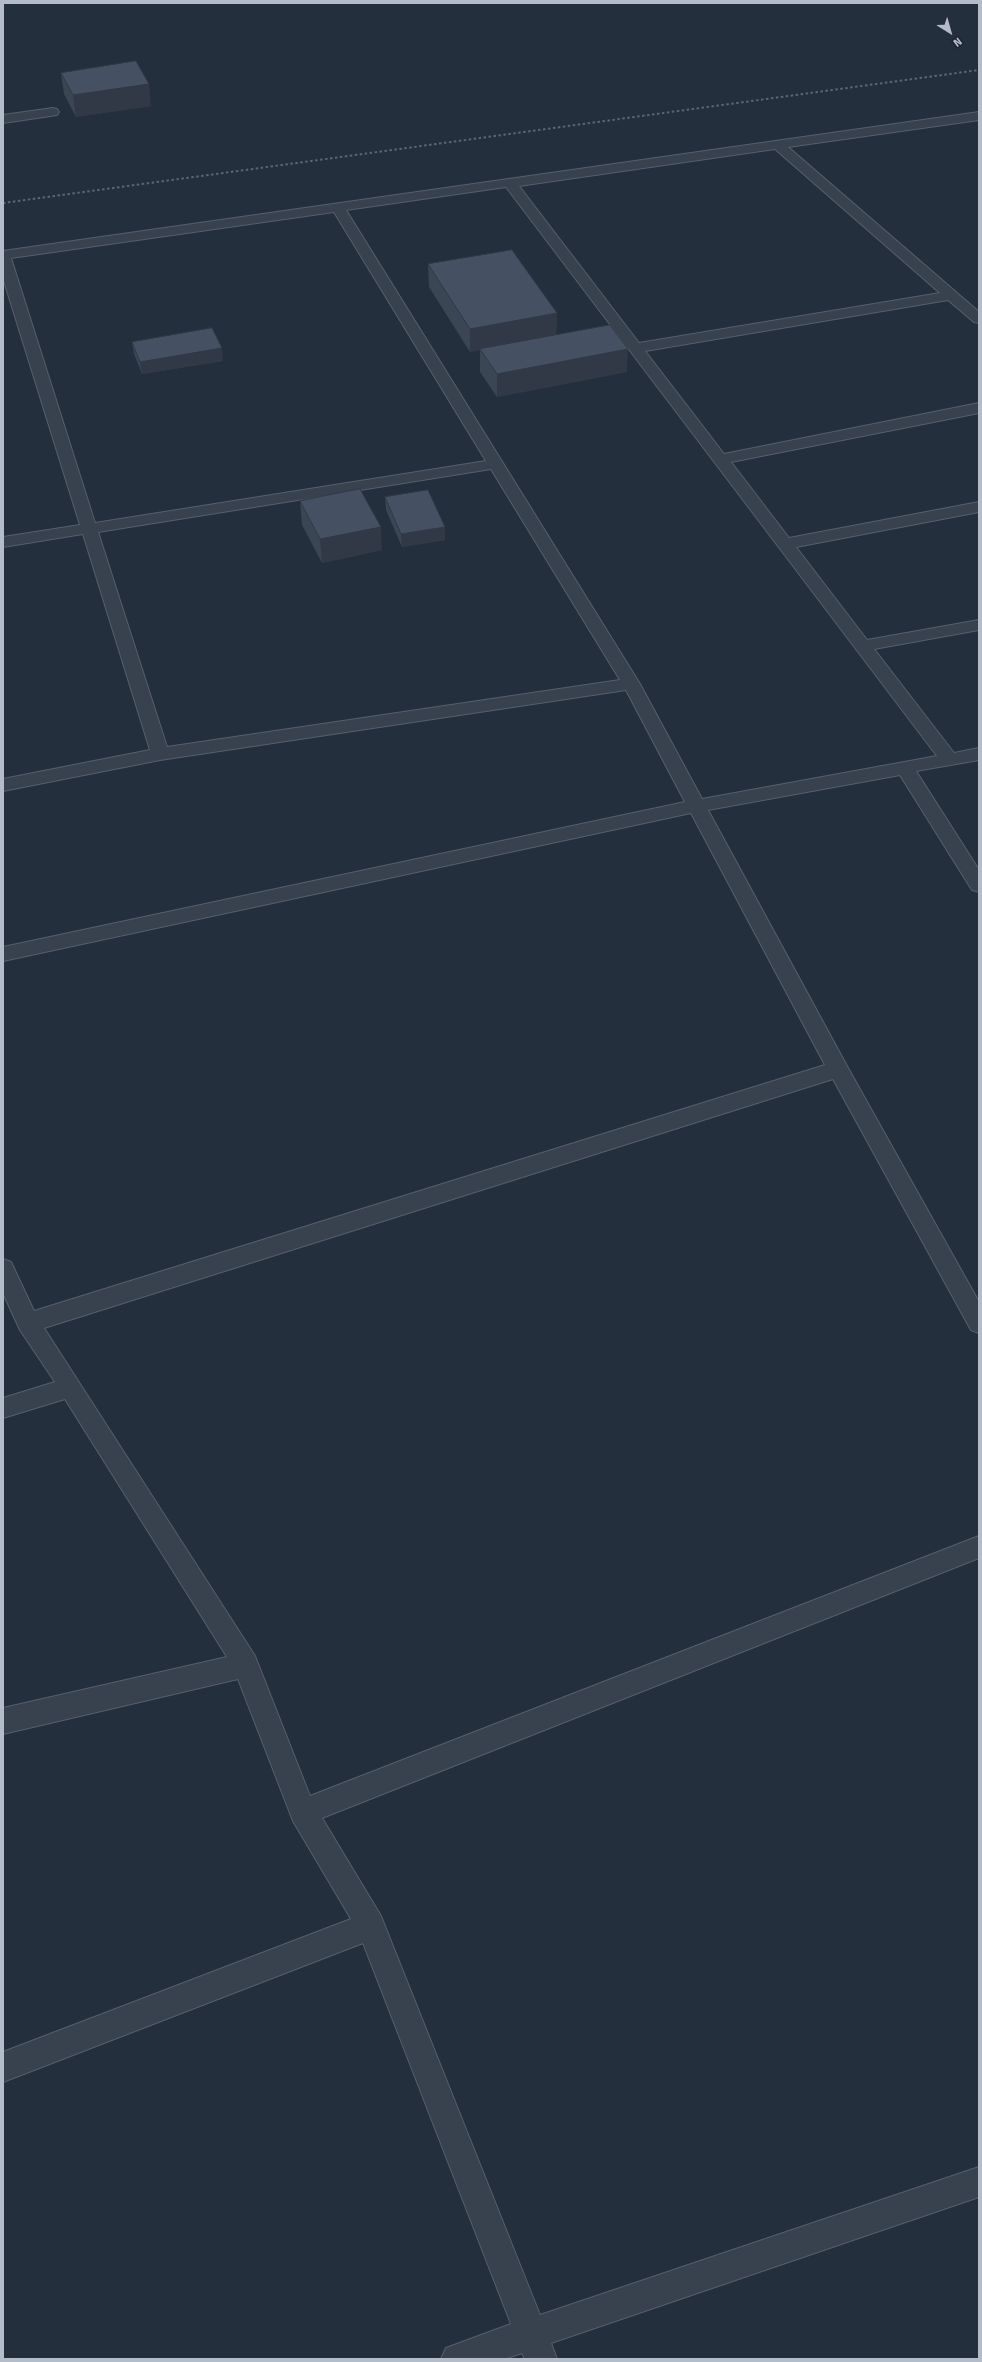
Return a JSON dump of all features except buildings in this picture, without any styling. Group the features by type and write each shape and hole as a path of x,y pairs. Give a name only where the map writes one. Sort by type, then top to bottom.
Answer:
{"street":[{"path":"3,119 53,112"},
{"path":"160,754 3,256 979,116"},
{"path":"777,144 979,319"},
{"path":"510,183 949,759"},
{"path":"338,208 631,684 695,806 838,1069 979,1324"},
{"path":"636,348 951,295"},
{"path":"721,459 979,408"},
{"path":"3,542 496,464"},
{"path":"786,544 979,506"},
{"path":"863,646 979,625"},
{"path":"3,785 160,754 631,684"},
{"path":"3,954 695,806 979,754"},
{"path":"904,767 979,885"},
{"path":"28,1323 838,1069"},
{"path":"3,1268 28,1323 71,1387 246,1665 303,1812 371,1926 536,2346"},
{"path":"3,1408 71,1387"},
{"path":"303,1812 979,1547"},
{"path":"3,1721 246,1665"},
{"path":"3,2067 371,1926"},
{"path":"457,2359 536,2346 979,2182"}],"railway":[{"path":"3,203 979,70"}]}
